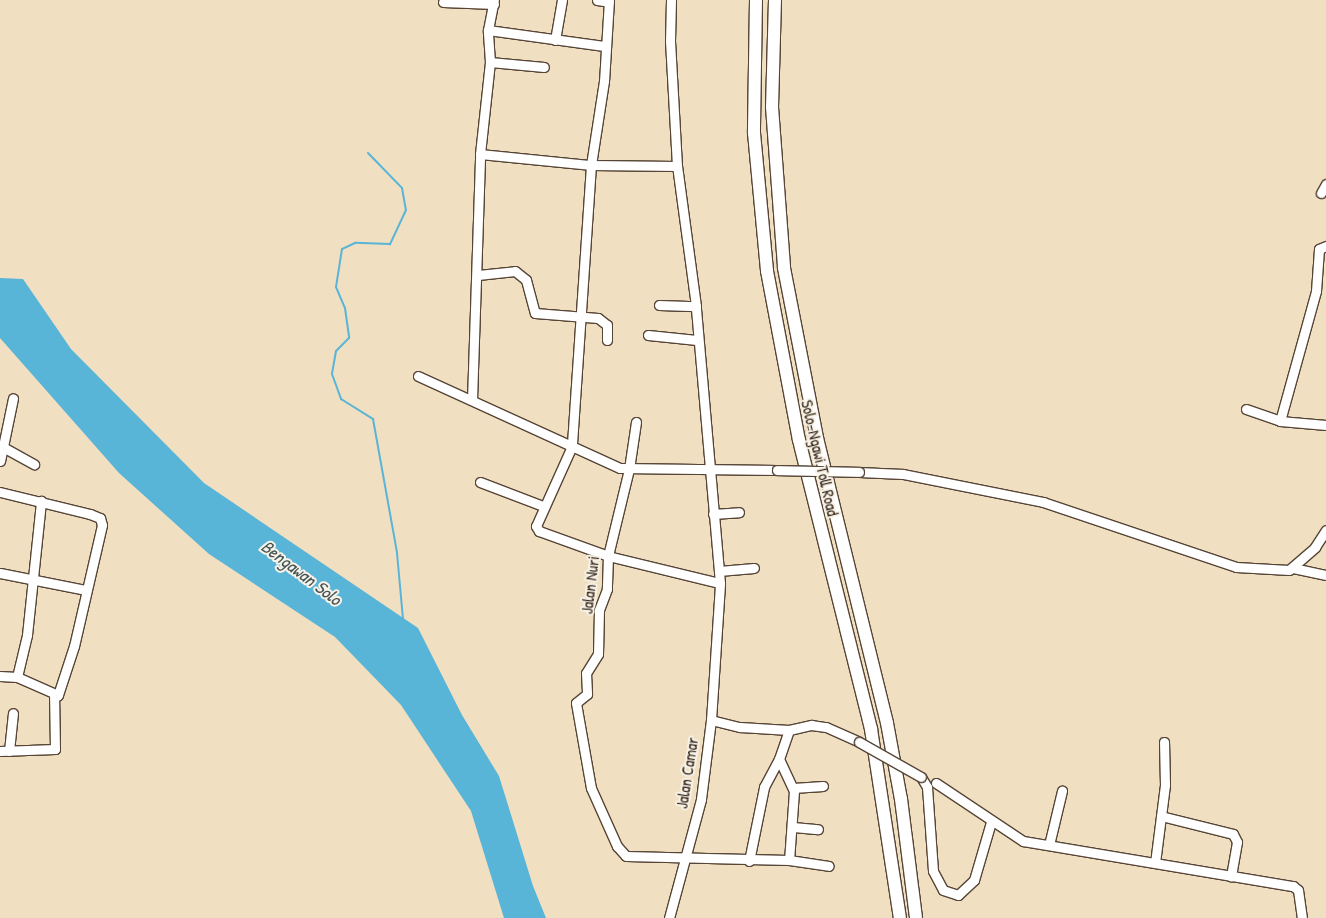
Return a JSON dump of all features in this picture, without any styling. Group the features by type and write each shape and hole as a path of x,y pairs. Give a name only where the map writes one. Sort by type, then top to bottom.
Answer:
{"highway":[{"name":"Solo–Ngawi Toll Road","path":"756,0 754,133 767,270 799,440 871,729 900,918"},
{"name":"Solo–Ngawi Toll Road","path":"775,0 772,107 784,268 817,438 886,723 901,799 916,918"}],"street":[{"path":"555,40 562,0"},
{"path":"597,0 609,1 604,46 604,81 591,165 572,446 536,522 540,531 608,556 720,583"},
{"name":"Jalan Camar","path":"669,918 701,799 711,720 720,583 711,471 697,340 696,306 677,166 670,41 672,0"},
{"path":"443,2 494,2 488,30 490,62 480,154 478,275 472,400"},
{"path":"488,30 604,46"},
{"path":"490,62 544,67"},
{"path":"480,154 591,165 677,166"},
{"path":"1321,193 1326,184"},
{"path":"1280,421 1316,292 1319,249 1326,246"},
{"path":"478,275 515,271 526,280 535,313 580,316 605,321 608,340"},
{"path":"659,304 696,306"},
{"path":"648,335 697,340"},
{"path":"418,376 610,465 630,469 777,470 903,474 1020,496 1070,509 1216,562 1258,570 1293,568 1326,575"},
{"path":"0,461 13,398"},
{"path":"1246,409 1280,421 1326,425"},
{"name":"Jalan Nuri","path":"636,422 630,469 608,556 606,589 599,610 598,654 586,673 587,694 576,703 584,758 591,788 622,854 684,860"},
{"path":"2,446 34,464"},
{"path":"480,482 544,506"},
{"path":"0,492 97,516 102,521 74,646 58,695 17,677 0,676"},
{"path":"17,677 27,635 41,502"},
{"path":"713,514 739,512"},
{"path":"1293,568 1315,547 1326,530"},
{"path":"719,570 754,568"},
{"path":"0,573 86,590"},
{"path":"13,713 4,751 55,749 54,694"},
{"path":"711,720 740,727 789,730 811,725 826,727 859,742 922,777 927,788 933,871 943,890 958,894 974,880 991,822"},
{"path":"749,861 762,794 779,759 789,730"},
{"path":"1155,863 1161,816 1164,742"},
{"path":"779,759 793,788 794,827 789,860"},
{"path":"936,783 1019,840 1296,887 1302,918"},
{"path":"793,788 823,786"},
{"path":"1050,845 1062,792"},
{"path":"1161,816 1233,834 1237,842 1232,876"},
{"path":"794,827 818,829"},
{"path":"684,860 789,860 829,866"}],"water":[{"name":"Bengawan Solo","path":"0,278 23,279 71,349 204,483 418,628 462,715 499,776 533,886 546,918 504,918 471,811 401,705 335,637 209,554 119,473 0,338"}],"waterway":[{"path":"368,153 402,188 406,210 390,244 355,243 342,249 336,287 345,308 349,338 336,351 332,374 341,399 373,419 397,553 403,619"}]}
